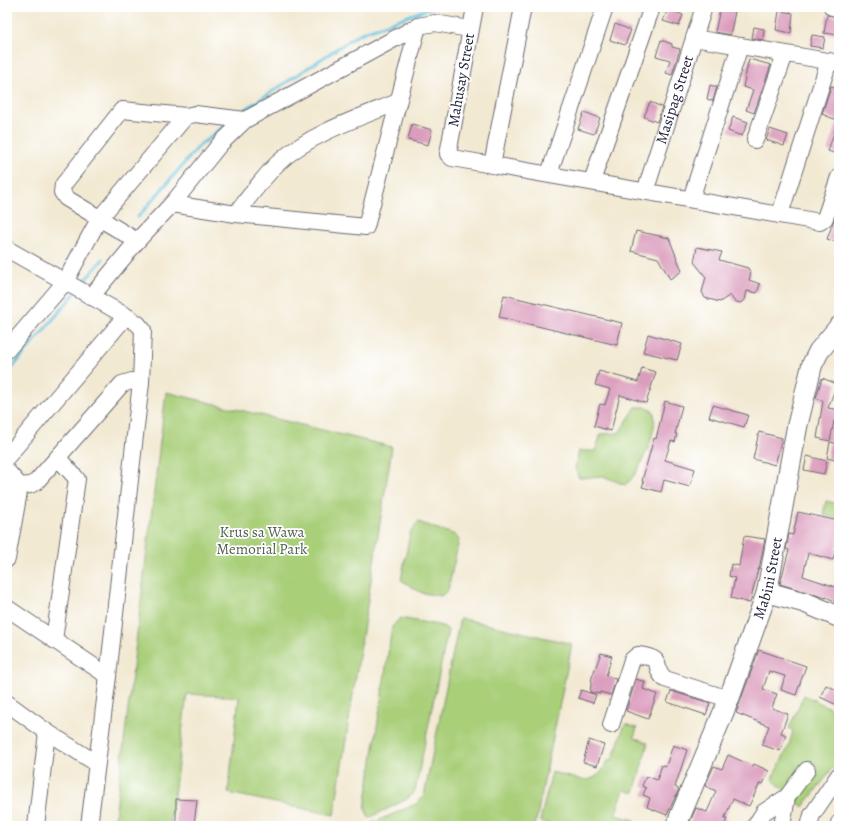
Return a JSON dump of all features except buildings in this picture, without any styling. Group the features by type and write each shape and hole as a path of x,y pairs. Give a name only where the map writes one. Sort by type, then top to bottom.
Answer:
{"main road":[{"name":"Mabini Street","path":"676,826 729,699 766,592 797,427 812,365 819,351 839,327"},
{"path":"766,592 806,603 839,617"}],"street":[{"name":"Mahusay Street","path":"475,7 448,154 452,158 492,165"},
{"path":"523,7 492,165 592,181 645,192 820,222 823,221 839,177"},
{"path":"549,174 605,7"},
{"path":"592,181 652,7"},
{"name":"Masipag Street","path":"645,192 704,7"},
{"path":"832,7 839,8"},
{"path":"7,350 137,241 172,204 220,144 242,120 418,26 435,23 470,30"},
{"path":"172,204 236,214 366,227 418,26"},
{"path":"694,38 834,62 780,214"},
{"path":"691,199 740,46"},
{"path":"755,140 785,54"},
{"path":"236,214 277,164 298,148 347,122 398,102"},
{"path":"137,241 66,198 62,192 63,185 122,110 186,116 195,114 222,119 242,120"},
{"path":"78,289 99,219 186,116"},
{"path":"9,253 126,316 138,324 143,330 141,382 108,676 89,826"},
{"path":"7,457 126,316"},
{"path":"20,486 30,485 36,482 122,384 132,381 141,382"},
{"path":"54,640 77,479 58,458"},
{"path":"7,471 20,486"},
{"path":"7,559 20,486"},
{"path":"7,608 108,676"},
{"path":"611,725 632,660 638,655 653,657 665,679 729,699"},
{"path":"7,703 47,732 96,763"},
{"path":"36,826 47,732"},
{"path":"755,826 764,812 787,797 807,770"},
{"path":"809,826 812,814 839,775"},
{"path":"782,826 787,797"}],"green space":[{"name":"Krus sa Wawa Memorial Park","path":"166,392 392,447 334,815 228,793 239,697 187,694 170,826 114,826"},
{"path":"636,407 645,407 654,412 654,425 650,442 635,475 625,485 603,476 579,478 575,468 579,451 595,451 601,434 619,433"},
{"path":"826,501 839,504 839,519 823,515"},
{"path":"418,522 455,535 459,540 448,590 441,596 422,593 401,580 410,533"},
{"path":"400,618 443,626 448,630 415,791 407,799 369,818 365,808 392,627"},
{"path":"460,618 572,644 535,826 366,826 416,804 424,796"},
{"path":"804,695 838,712 839,711 839,760 803,807 772,779 788,748 793,731 789,728"},
{"path":"625,724 637,728 634,737 648,743 634,793 624,790 615,815 634,820 633,826 554,826 540,821 552,772 578,779 592,779 604,769 609,759 612,760"}],"waterway":[{"path":"240,113 359,34 433,7"},
{"path":"138,217 200,145 228,123"},
{"path":"81,285 103,259"},
{"path":"7,374 75,293"}]}
